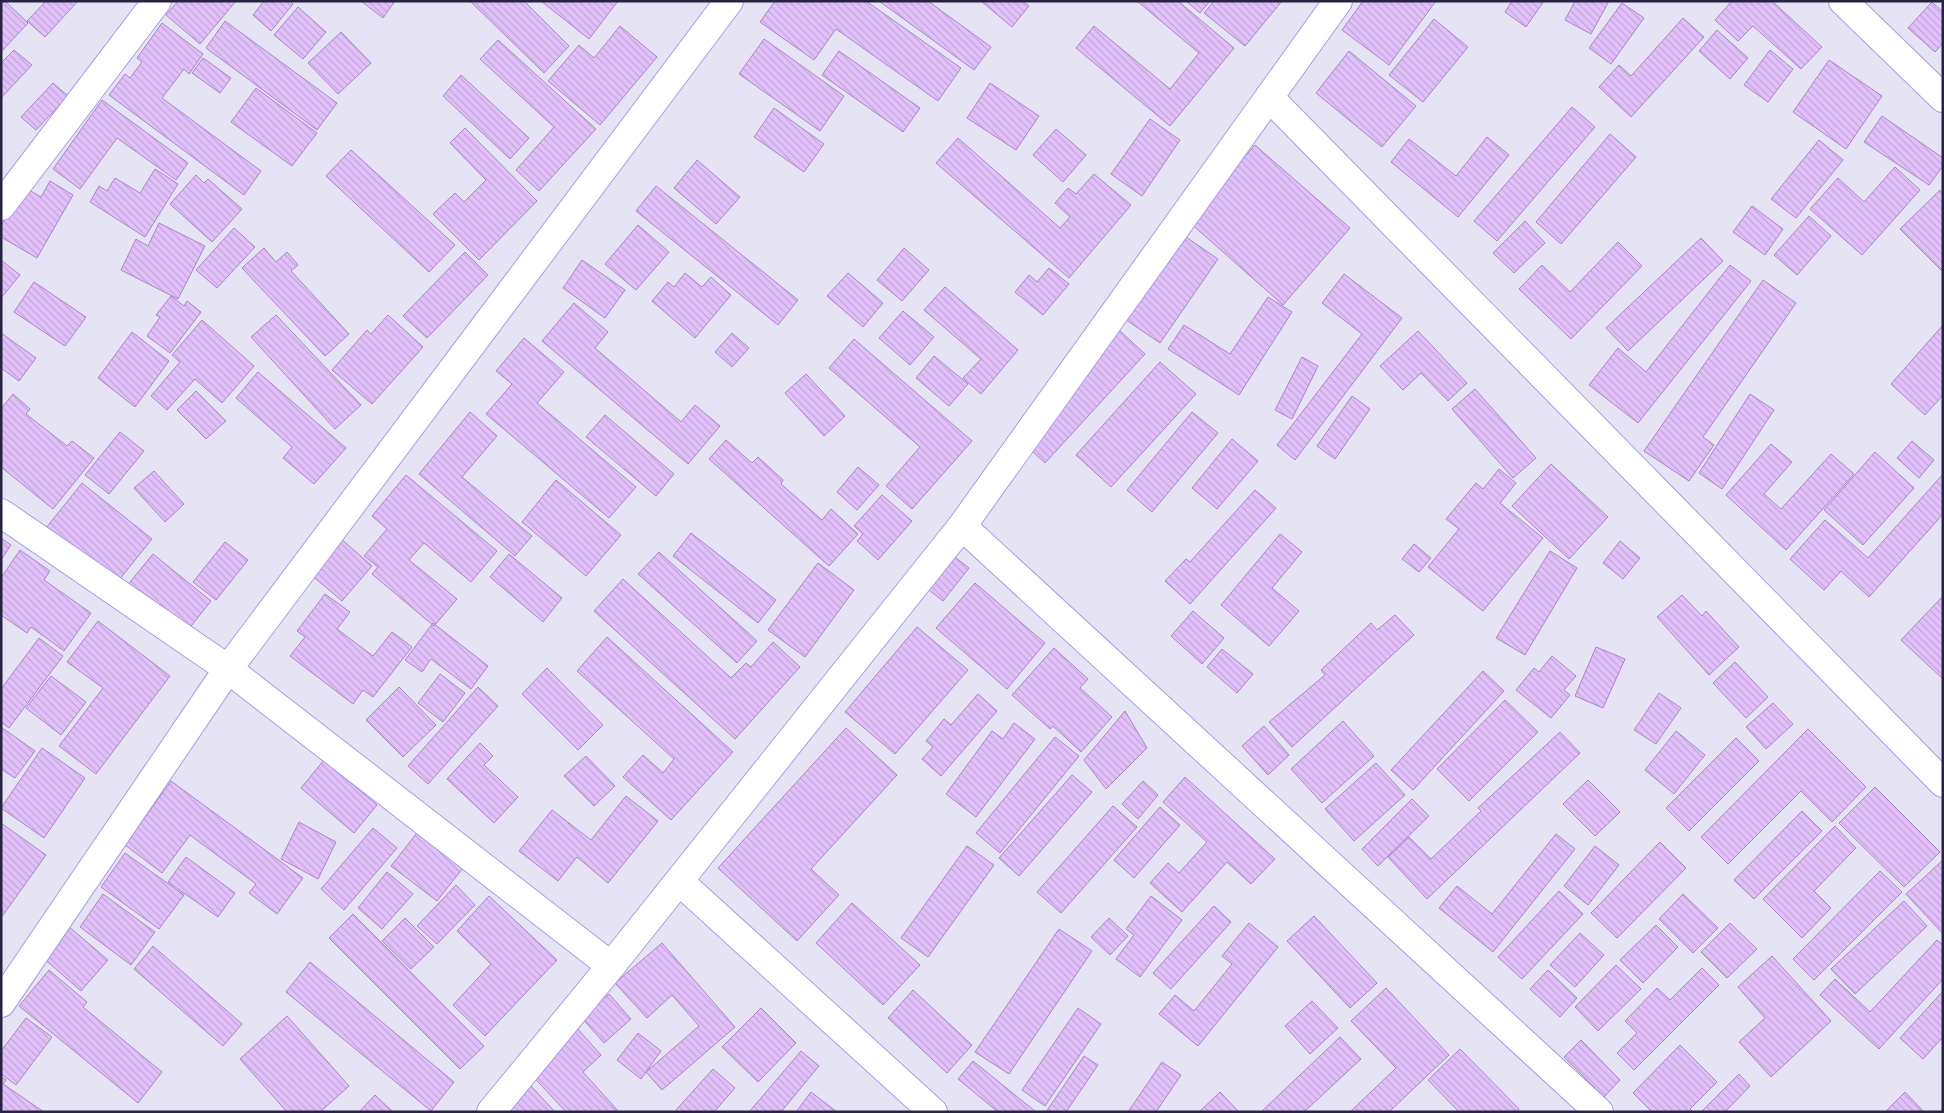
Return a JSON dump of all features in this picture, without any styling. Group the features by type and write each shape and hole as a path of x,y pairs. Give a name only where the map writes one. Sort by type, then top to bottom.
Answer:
{"street":[{"path":"1,206 158,1"},
{"path":"1,1003 228,669 729,1"},
{"path":"491,1112 680,881 962,526 1338,1"},
{"path":"1843,1 1943,98"},
{"path":"1269,97 1943,783"},
{"path":"1,513 228,669 611,966"},
{"path":"962,526 1599,1112"},
{"path":"680,881 933,1112"}],"building":[{"path":"1,1 5,1 28,23 1,52"},
{"path":"46,1 78,1 45,37 27,21"},
{"path":"178,1 236,1 200,44 166,15"},
{"path":"264,1 290,1 293,4 271,31 253,15"},
{"path":"361,1 395,1 383,18"},
{"path":"470,1 524,1 569,46 544,73"},
{"path":"541,1 618,1 589,39"},
{"path":"775,1 866,1 961,68 938,101 836,29 814,60 760,22"},
{"path":"879,1 928,1 991,47 974,70"},
{"path":"981,1 1023,1 1029,6 1012,27"},
{"path":"1137,1 1178,1 1234,48 1170,126 1076,48 1094,26 1170,89 1199,53"},
{"path":"1186,1 1210,1 1200,13"},
{"path":"1214,1 1282,1 1245,46 1204,13"},
{"path":"1363,1 1436,1 1389,65 1342,30"},
{"path":"1512,1 1544,1 1526,27 1505,12"},
{"path":"1575,1 1609,1 1591,34 1565,20"},
{"path":"1732,1 1772,1 1822,47 1801,69 1753,26 1738,41 1715,20"},
{"path":"1932,2 1943,12 1943,43 1935,52 1908,28"},
{"path":"1622,3 1644,18 1611,64 1589,48"},
{"path":"298,7 326,32 303,59 274,35"},
{"path":"1683,18 1704,37 1631,117 1599,87 1619,65 1631,76"},
{"path":"1434,19 1468,47 1423,102 1389,75"},
{"path":"225,21 337,103 317,130 206,48"},
{"path":"162,23 203,54 189,74 184,69 162,98 261,171 244,195 109,95 125,74 130,78 142,62 137,58"},
{"path":"620,26 657,57 600,125 548,81 579,45 594,58"},
{"path":"1717,30 1748,58 1730,79 1699,51"},
{"path":"341,32 371,63 338,94 308,63"},
{"path":"764,39 844,96 820,131 739,74"},
{"path":"498,40 596,129 539,191 516,170 554,127 480,59"},
{"path":"14,50 32,65 1,98 1,63"},
{"path":"1770,50 1793,69 1768,102 1744,85"},
{"path":"839,51 920,108 903,132 822,75"},
{"path":"1349,51 1416,106 1382,147 1316,93"},
{"path":"203,58 231,78 220,93 192,73"},
{"path":"1829,60 1882,96 1846,149 1793,112"},
{"path":"461,75 529,138 510,159 443,96"},
{"path":"53,83 68,96 36,130 21,117"},
{"path":"990,83 1039,116 1016,150 967,118"},
{"path":"256,88 317,133 292,166 231,122"},
{"path":"102,100 188,163 176,180 117,138 80,189 53,169"},
{"path":"1572,107 1595,127 1497,241 1474,221"},
{"path":"774,108 824,144 804,172 754,137"},
{"path":"1882,116 1943,158 1943,166 1929,185 1864,142"},
{"path":"1150,119 1180,140 1142,196 1111,174"},
{"path":"465,128 537,201 479,260 433,214 455,193 464,202 486,180 450,143"},
{"path":"1056,129 1086,155 1063,182 1033,155"},
{"path":"1610,134 1636,157 1561,244 1536,222"},
{"path":"1487,137 1509,155 1458,217 1391,162 1409,139 1456,176"},
{"path":"958,138 1060,228 1070,217 1055,203 1068,188 1076,194 1094,174 1131,205 1069,278 936,163"},
{"path":"1819,140 1843,160 1796,218 1771,199"},
{"path":"1255,145 1350,228 1283,305 1188,221"},
{"path":"351,150 455,245 429,272 326,176"},
{"path":"697,160 740,197 716,224 674,188"},
{"path":"1895,167 1920,190 1862,255 1810,209 1838,178 1864,202"},
{"path":"155,169 178,184 145,237 90,202 99,186 107,191 115,178 140,193"},
{"path":"196,175 204,183 208,179 242,209 212,242 170,204"},
{"path":"50,181 73,195 37,258 1,237 1,226 24,187 41,197"},
{"path":"656,186 798,300 778,325 636,211"},
{"path":"1940,190 1943,193 1943,272 1900,229"},
{"path":"1752,206 1783,229 1765,255 1733,232"},
{"path":"1809,216 1831,236 1797,275 1774,255"},
{"path":"1525,221 1545,243 1514,273 1493,253"},
{"path":"159,223 205,246 178,299 121,270 136,239 148,246"},
{"path":"638,225 669,252 636,290 605,264"},
{"path":"234,228 255,247 217,288 196,270"},
{"path":"1180,233 1218,259 1160,343 1122,317"},
{"path":"1701,238 1723,261 1628,351 1606,328"},
{"path":"1618,242 1642,266 1571,339 1519,289 1542,265 1570,292"},
{"path":"264,248 276,262 287,252 298,265 291,271 349,334 325,356 242,268"},
{"path":"904,248 929,270 902,301 877,280"},
{"path":"465,252 488,275 427,338 403,316"},
{"path":"1,260 20,275 1,298"},
{"path":"582,260 625,290 605,318 563,288"},
{"path":"1730,265 1751,281 1638,423 1589,385 1618,348 1646,372"},
{"path":"1049,268 1069,284 1043,315 1015,292 1029,275 1037,282"},
{"path":"685,273 702,287 711,277 731,295 695,338 652,301 668,282 674,287"},
{"path":"848,273 883,303 863,327 827,296"},
{"path":"1344,274 1402,318 1295,460 1277,445 1362,334 1322,303"},
{"path":"1763,280 1796,303 1703,437 1714,445 1689,481 1644,451"},
{"path":"34,282 86,317 65,346 14,312"},
{"path":"945,287 1018,350 981,394 963,378 981,359 924,310"},
{"path":"171,296 184,306 187,301 201,312 170,353 147,336 160,317 156,315"},
{"path":"1268,297 1292,312 1239,395 1168,349 1184,325 1230,354"},
{"path":"574,303 608,332 595,348 681,422 695,405 720,426 688,464 542,341"},
{"path":"903,311 934,337 910,365 879,338"},
{"path":"276,315 361,405 335,429 251,337"},
{"path":"388,315 423,347 372,404 332,370 367,330 371,334"},
{"path":"202,320 254,366 222,403 195,379 167,410 151,396 180,362 172,355"},
{"path":"1943,325 1943,395 1925,415 1891,384"},
{"path":"1119,330 1145,354 1045,463 1019,439"},
{"path":"1418,331 1467,383 1448,401 1421,373 1403,390 1380,366"},
{"path":"132,332 169,361 135,407 98,378"},
{"path":"1,333 36,358 19,381 1,368"},
{"path":"732,333 749,348 732,367 715,352"},
{"path":"524,338 564,372 537,403 636,487 609,518 486,414 512,384 496,371"},
{"path":"854,339 972,441 912,509 886,486 920,447 829,368"},
{"path":"934,356 968,384 949,406 916,378"},
{"path":"1302,357 1318,366 1292,419 1275,410"},
{"path":"1160,362 1196,394 1111,487 1076,455"},
{"path":"258,372 346,448 314,484 283,458 292,447 236,398"},
{"path":"806,374 845,416 824,436 785,393"},
{"path":"1475,389 1536,458 1513,478 1452,409"},
{"path":"196,391 226,421 206,439 177,410"},
{"path":"13,394 30,409 26,414 67,446 72,441 94,458 53,509 1,467 1,409"},
{"path":"1750,394 1774,410 1722,489 1699,473"},
{"path":"1352,396 1370,409 1335,459 1317,446"},
{"path":"470,412 497,436 462,477 532,536 515,556 419,474"},
{"path":"1192,412 1218,433 1152,512 1127,490"},
{"path":"605,415 674,474 656,496 586,437"},
{"path":"120,432 144,451 109,494 85,475"},
{"path":"1232,439 1258,461 1217,509 1192,488"},
{"path":"726,440 752,463 758,457 783,480 781,484 822,520 831,509 858,534 829,566 709,459"},
{"path":"1912,441 1934,460 1919,478 1897,458"},
{"path":"1771,444 1792,462 1764,494 1781,509 1831,454 1854,474 1786,550 1726,495"},
{"path":"1875,452 1914,488 1863,545 1824,510"},
{"path":"1551,464 1608,517 1569,559 1512,506"},
{"path":"858,467 879,485 857,510 837,492"},
{"path":"1499,469 1516,483 1500,503 1543,538 1483,611 1428,567 1459,529 1446,519 1476,483 1483,489"},
{"path":"154,471 184,504 165,522 134,488"},
{"path":"1943,474 1943,514 1869,597 1841,571 1824,590 1790,559 1825,520 1868,558"},
{"path":"406,475 497,551 471,582 424,543 409,560 457,599 434,626 372,574 378,567 364,556 387,529 372,516"},
{"path":"556,480 621,535 586,576 522,522"},
{"path":"82,483 152,539 115,585 46,528"},
{"path":"1255,490 1276,508 1190,604 1165,581 1186,559 1190,562"},
{"path":"882,495 912,521 878,560 857,541 863,534 854,526"},
{"path":"691,533 776,600 758,623 673,556"},
{"path":"1280,534 1302,552 1272,588 1299,611 1269,646 1221,605"},
{"path":"339,537 372,566 342,601 309,573"},
{"path":"1,538 11,545 1,560"},
{"path":"1620,541 1640,558 1623,579 1603,563"},
{"path":"225,542 248,560 216,600 193,582"},
{"path":"1414,544 1431,558 1419,572 1402,559"},
{"path":"20,550 50,571 44,580 91,613 64,651 31,627 27,633 1,615 1,578"},
{"path":"1550,551 1577,568 1525,655 1496,638"},
{"path":"659,552 757,641 737,663 638,574"},
{"path":"153,554 211,601 184,635 126,587"},
{"path":"509,554 562,598 543,622 490,577"},
{"path":"951,554 969,568 943,601 925,587"},
{"path":"818,563 854,590 805,657 768,630"},
{"path":"623,579 731,678 746,663 751,667 773,642 800,667 735,739 594,611"},
{"path":"975,583 1045,643 1007,689 936,628"},
{"path":"325,594 350,612 337,629 373,656 392,632 412,647 373,697 363,690 353,704 290,656 305,637 297,631"},
{"path":"1682,595 1702,616 1706,611 1739,647 1709,675 1657,617"},
{"path":"1943,596 1943,679 1901,640"},
{"path":"1193,611 1224,638 1202,664 1171,636"},
{"path":"1395,615 1414,635 1292,747 1269,722 1325,675 1321,670 1371,623 1377,630"},
{"path":"98,621 170,676 96,774 59,746 103,688 67,662"},
{"path":"433,623 488,666 471,689 431,659 422,672 405,660"},
{"path":"917,627 968,670 895,754 845,712"},
{"path":"607,637 733,752 671,820 623,777 643,755 663,773 674,759 577,671"},
{"path":"39,638 63,656 9,728 1,722 1,689"},
{"path":"1596,647 1625,659 1603,708 1575,696"},
{"path":"1054,648 1088,679 1080,688 1112,717 1081,752 1053,726 1050,729 1012,695"},
{"path":"1222,649 1253,674 1237,693 1207,667"},
{"path":"1552,656 1576,676 1564,690 1570,695 1551,718 1516,690 1534,668 1539,672"},
{"path":"1735,662 1768,697 1746,718 1713,683"},
{"path":"547,668 603,725 578,750 522,694"},
{"path":"1483,671 1504,691 1413,790 1391,770"},
{"path":"440,674 465,693 443,722 418,703"},
{"path":"51,676 86,702 61,735 26,708"},
{"path":"399,687 436,725 403,757 366,720"},
{"path":"478,687 498,706 428,784 408,766"},
{"path":"1659,693 1681,708 1656,744 1634,730"},
{"path":"978,694 997,711 941,776 922,759 933,747 926,741 944,719 951,725"},
{"path":"1505,700 1538,732 1469,801 1437,769"},
{"path":"1773,703 1793,724 1766,749 1746,727"},
{"path":"1125,711 1147,748 1106,789 1084,760"},
{"path":"1343,721 1374,756 1322,803 1291,769"},
{"path":"1014,723 1035,739 976,817 946,794 992,731 1003,739"},
{"path":"1264,726 1289,755 1268,775 1242,746"},
{"path":"1,727 35,751 15,778 1,769"},
{"path":"846,728 897,775 811,869 839,895 797,941 718,868"},
{"path":"1808,729 1866,787 1832,822 1801,791 1728,864 1701,837"},
{"path":"1676,731 1705,755 1674,794 1645,770"},
{"path":"1560,732 1580,753 1427,899 1388,857 1409,837 1431,859 1481,811 1478,808"},
{"path":"1055,737 1079,756 1000,853 976,833"},
{"path":"1736,738 1759,761 1689,831 1666,808"},
{"path":"480,743 493,756 484,765 518,797 494,823 447,779"},
{"path":"42,748 85,778 44,838 1,808"},
{"path":"586,756 615,786 594,806 564,776"},
{"path":"324,760 377,805 354,833 301,788"},
{"path":"1376,763 1405,795 1354,841 1325,809"},
{"path":"1072,775 1092,792 1019,876 999,858"},
{"path":"1185,777 1275,859 1251,884 1227,862 1182,912 1150,883 1168,863 1179,873 1207,842 1163,802"},
{"path":"1588,780 1620,812 1595,836 1563,804"},
{"path":"171,781 303,878 277,914 249,893 256,884 190,835 162,873 125,845"},
{"path":"1143,781 1158,795 1138,819 1122,804"},
{"path":"1875,787 1940,852 1904,887 1839,823"},
{"path":"626,796 658,821 608,883 577,857 558,881 519,851 552,810 591,840"},
{"path":"1412,799 1429,816 1378,866 1362,849"},
{"path":"1113,806 1137,827 1061,913 1037,892"},
{"path":"1160,807 1180,825 1134,878 1114,860"},
{"path":"1802,811 1822,831 1754,899 1734,880"},
{"path":"299,822 336,842 318,879 281,859"},
{"path":"1,823 46,855 1,918"},
{"path":"1835,826 1856,848 1814,891 1831,908 1802,938 1763,899"},
{"path":"373,828 397,848 344,910 321,889"},
{"path":"420,829 466,864 437,901 391,866"},
{"path":"1556,834 1575,849 1493,952 1439,908 1457,886 1492,914"},
{"path":"1660,842 1686,868 1617,938 1591,913"},
{"path":"967,846 994,865 928,957 901,938"},
{"path":"1595,846 1619,865 1588,905 1564,886"},
{"path":"125,853 184,895 159,929 101,887"},
{"path":"186,857 235,893 218,917 168,882"},
{"path":"1943,860 1943,934 1906,894"},
{"path":"1880,871 1902,892 1814,980 1793,959"},
{"path":"387,872 413,894 382,929 358,908"},
{"path":"456,885 475,905 437,944 417,926"},
{"path":"1559,891 1583,914 1522,979 1498,957"},
{"path":"103,894 155,932 131,965 80,927"},
{"path":"1683,894 1718,928 1693,953 1659,919"},
{"path":"489,896 557,960 485,1036 453,1005 491,964 457,931"},
{"path":"1151,896 1182,920 1140,977 1116,959 1134,935 1126,929"},
{"path":"1904,901 1927,926 1855,994 1831,969"},
{"path":"852,903 920,965 883,1005 816,943"},
{"path":"1214,906 1231,922 1171,989 1153,973"},
{"path":"353,914 484,1046 460,1069 329,938"},
{"path":"1314,916 1377,983 1350,1008 1287,941"},
{"path":"405,918 434,947 411,969 382,941"},
{"path":"1109,918 1128,936 1110,955 1091,937"},
{"path":"1249,923 1278,947 1198,1046 1159,1014 1175,995 1194,1011 1232,964 1222,956"},
{"path":"1730,923 1757,949 1727,978 1701,952"},
{"path":"1656,925 1678,947 1643,983 1620,960"},
{"path":"68,926 108,960 81,991 41,956"},
{"path":"1059,929 1092,951 1009,1074 975,1052"},
{"path":"1580,933 1604,955 1575,987 1550,965"},
{"path":"1937,940 1943,945 1943,979 1879,1049 1820,995 1835,979 1870,1012"},
{"path":"662,943 735,1027 662,1090 646,1072 699,1026 672,995 647,1018 615,983"},
{"path":"153,946 242,1024 223,1046 134,969"},
{"path":"1772,956 1831,1021 1771,1077 1739,1042 1765,1018 1738,987"},
{"path":"310,962 454,1082 431,1111 286,992"},
{"path":"1616,965 1641,989 1598,1031 1575,1007"},
{"path":"1702,968 1719,985 1634,1070 1617,1053 1637,1033 1625,1021 1657,988 1670,1000"},
{"path":"49,970 87,1002 83,1007 162,1072 138,1103 19,1006"},
{"path":"1548,970 1577,998 1560,1017 1530,989"},
{"path":"1386,988 1449,1055 1389,1112 1350,1112 1396,1068 1351,1021"},
{"path":"913,990 972,1045 947,1073 888,1018"},
{"path":"1943,991 1943,1037 1923,1059 1900,1038"},
{"path":"609,994 631,1019 604,1043 581,1017"},
{"path":"1312,1001 1338,1028 1310,1054 1285,1026"},
{"path":"761,1008 796,1043 758,1082 722,1047"},
{"path":"1078,1008 1101,1024 1045,1106 1022,1090"},
{"path":"287,1016 349,1086 320,1112 287,1112 240,1059"},
{"path":"26,1018 52,1037 16,1085 1,1074 1,1051"},
{"path":"576,1027 601,1055 583,1072 619,1112 566,1112 528,1071"},
{"path":"638,1033 661,1051 641,1079 617,1060"},
{"path":"1340,1037 1361,1059 1304,1112 1261,1112"},
{"path":"1581,1040 1620,1080 1604,1097 1564,1057"},
{"path":"1680,1045 1717,1082 1690,1109 1693,1112 1652,1112 1633,1093"},
{"path":"1460,1049 1519,1109 1517,1112 1459,1112 1428,1080"},
{"path":"801,1051 819,1066 781,1112 749,1112"},
{"path":"1084,1056 1098,1065 1066,1112 1046,1112"},
{"path":"973,1061 1036,1112 998,1112 958,1079"},
{"path":"1162,1062 1181,1075 1156,1112 1128,1112"},
{"path":"713,1069 735,1088 714,1112 678,1112 676,1110"},
{"path":"1739,1074 1750,1086 1725,1112 1701,1112"},
{"path":"1,1077 6,1080 3,1084 44,1112 1,1112"},
{"path":"531,1086 555,1112 504,1112"},
{"path":"811,1092 837,1112 796,1112"},
{"path":"1220,1092 1239,1112 1199,1112"},
{"path":"1905,1092 1924,1112 1885,1112"},
{"path":"375,1095 393,1112 359,1112"}]}
